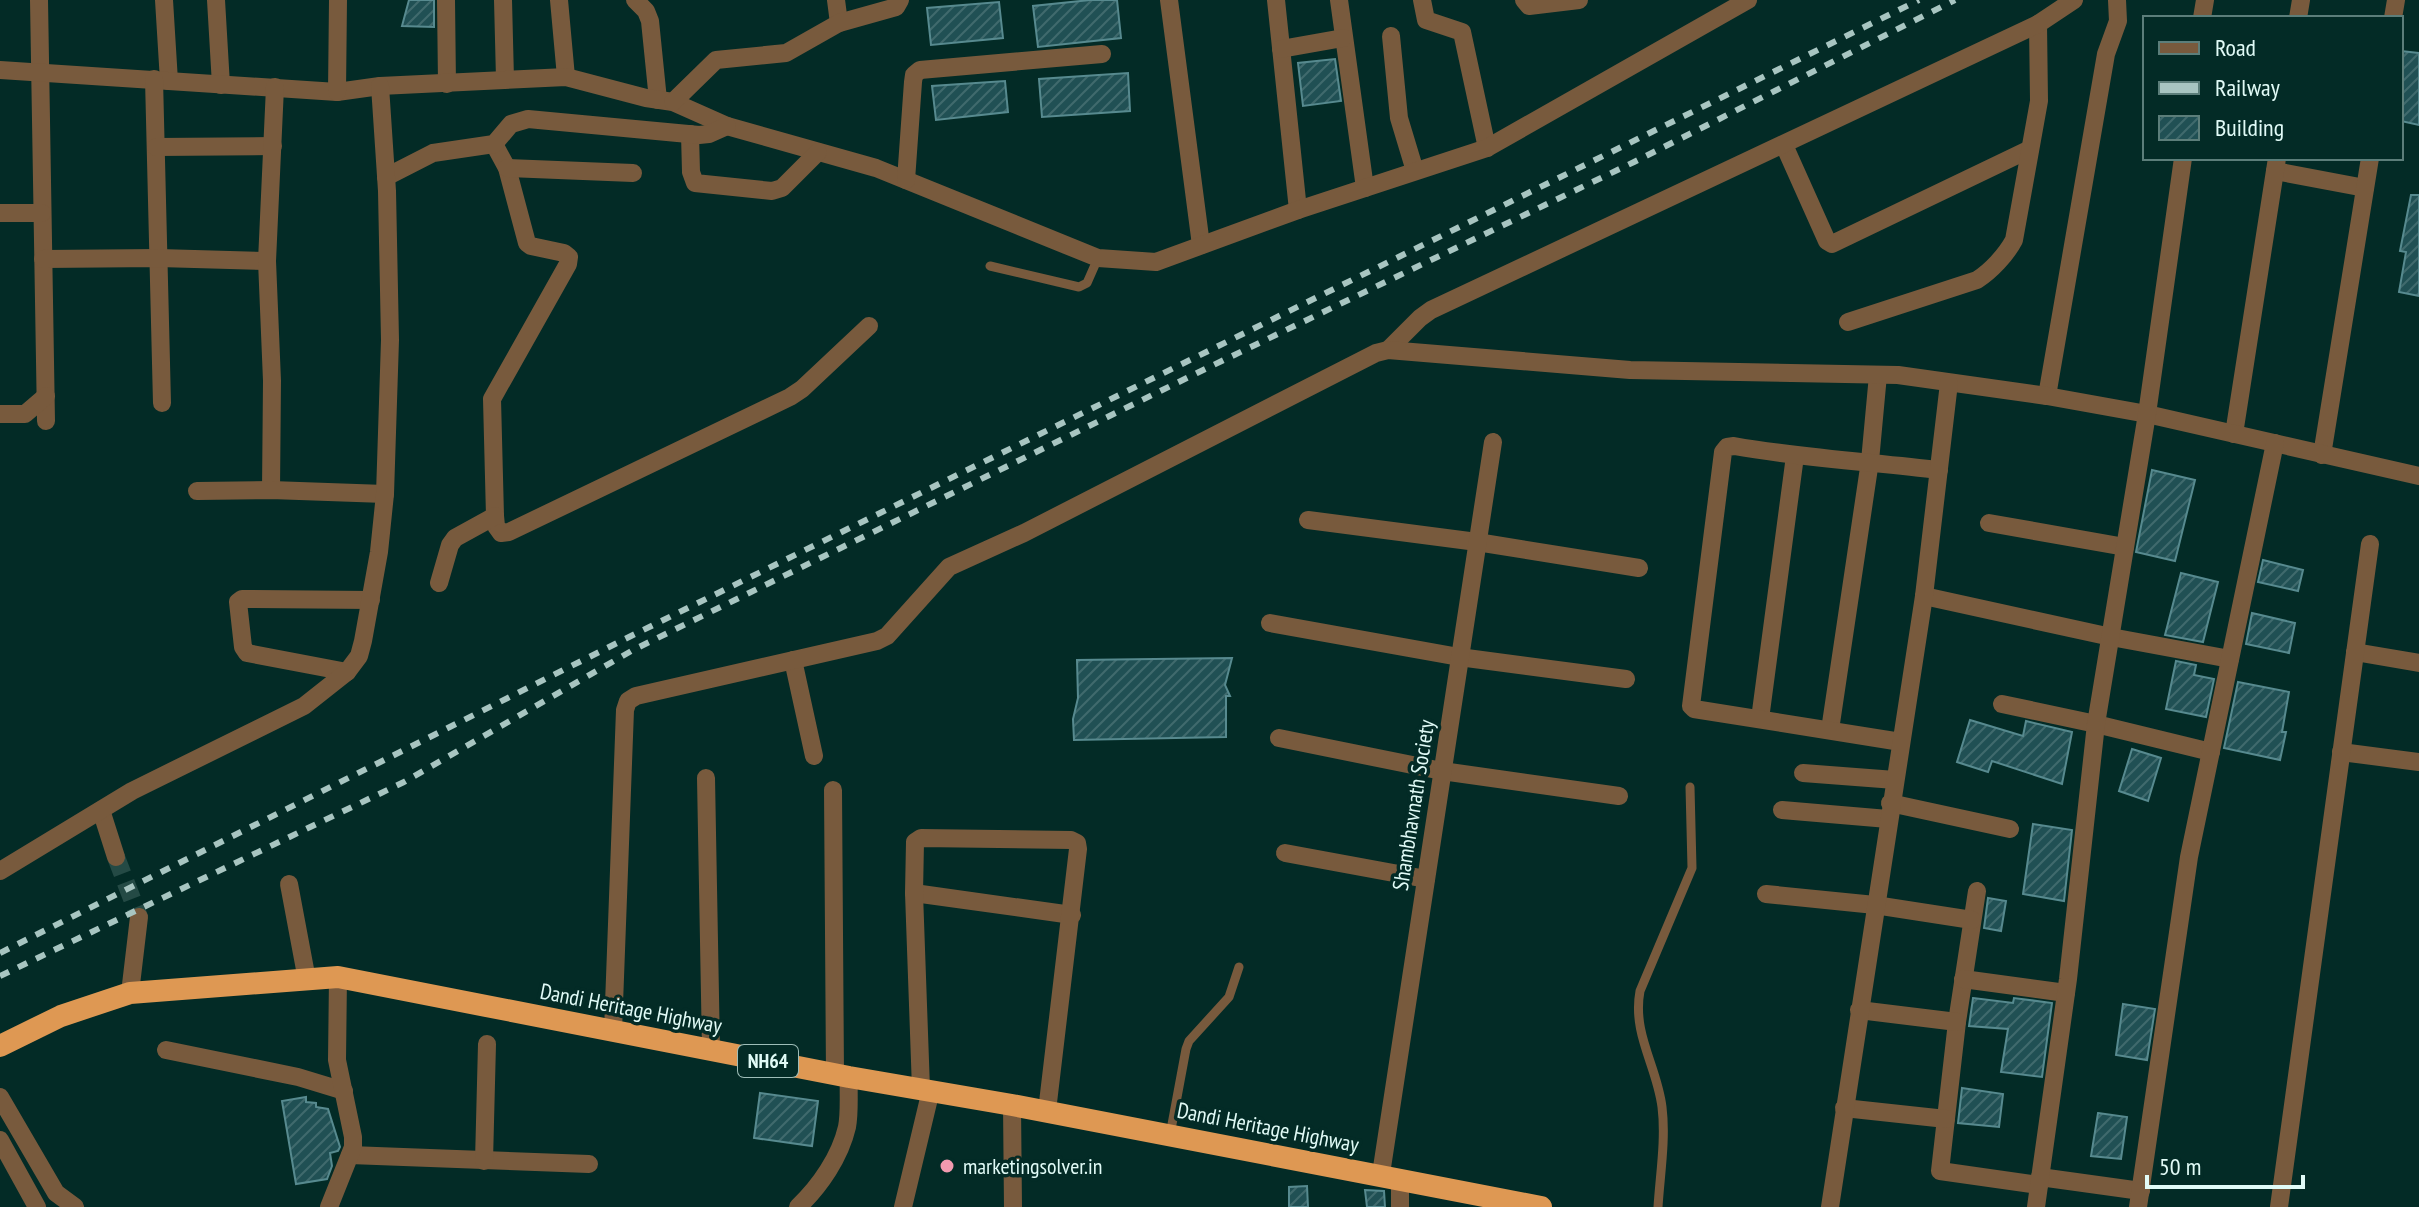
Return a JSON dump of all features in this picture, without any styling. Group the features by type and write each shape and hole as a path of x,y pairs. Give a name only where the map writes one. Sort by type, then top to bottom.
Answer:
{"highway":[{"name":"Dandi Heritage Highway","path":"0,1046 61,1016 130,993 338,977 842,1076 1047,1111 1541,1207"}],"street":[{"path":"39,0 46,421"},
{"path":"162,403 156,147 164,0"},
{"path":"216,0 221,85"},
{"path":"337,92 338,0"},
{"path":"446,0 447,84"},
{"path":"503,0 505,79"},
{"path":"559,0 566,77"},
{"path":"635,0 646,11 650,21 665,101"},
{"path":"836,0 839,23"},
{"path":"665,101 716,60 786,53 839,23 896,7 900,0"},
{"path":"1169,0 1201,245"},
{"path":"1276,0 1298,210"},
{"path":"1339,0 1365,188"},
{"path":"1422,0 1426,20 1462,32 1487,148"},
{"path":"1524,0 1529,6 1579,0"},
{"path":"0,70 337,92 380,86 566,77 665,101 727,126 876,168 1098,258 1156,262 1298,210 1487,148 1748,0"},
{"path":"2047,396 2106,54 2119,16 2117,0"},
{"path":"1388,350 1431,310 2038,24 2070,1"},
{"path":"1848,322 1977,280 2009,250 2014,240 2039,101 2038,24"},
{"path":"1391,36 1399,118 1415,171"},
{"path":"1281,49 1343,38"},
{"path":"906,180 913,82 914,75 920,70 1102,54"},
{"path":"0,871 132,791 304,706 347,672 359,656 381,543 385,494 390,340 386,177 380,86"},
{"path":"271,490 272,381 267,261 275,87"},
{"path":"386,177 433,153 494,144 511,124 528,119 690,134 709,134 727,126"},
{"path":"690,134 691,172 695,183 772,191 782,188 818,152"},
{"path":"494,144 507,168 527,243 569,257 568,264 492,399 495,516 501,533 509,532 790,397 869,326"},
{"path":"1784,145 1827,241 1832,244 2030,149"},
{"path":"156,147 273,146"},
{"path":"2036,1207 2066,993 2096,724 2147,414 2183,160"},
{"path":"2322,455 2370,160"},
{"path":"2234,434 2276,164 2365,188"},
{"path":"507,168 633,173"},
{"path":"0,213 42,213"},
{"path":"43,259 267,261"},
{"path":"613,1031 625,710 628,701 636,696 877,641 887,636 949,567 1024,533 1364,357 1388,350 1630,370 1898,375 2147,414 2419,476"},
{"path":"1830,730 1870,461 1878,375"},
{"path":"1830,1207 1924,596 1949,383"},
{"path":"0,414 25,414 46,396"},
{"name":"Shambhavnath Society","path":"1400,1207 1391,1176 1426,879 1493,442"},
{"path":"1977,891 1957,1022 1940,1171 2039,1181 2140,1199 2189,857 2275,443"},
{"path":"1901,742 1694,709 1691,706 1723,452 1727,447 1939,470"},
{"path":"1760,719 1795,456"},
{"path":"197,491 385,494"},
{"path":"439,583 455,538 495,516"},
{"path":"1308,520 1477,542 1639,568"},
{"path":"1989,523 2125,547"},
{"path":"2279,1207 2370,544"},
{"path":"1924,596 2111,637 2230,659"},
{"path":"347,672 247,653 243,647 238,602 242,599 371,600"},
{"path":"1270,623 1459,657 1626,679"},
{"path":"2355,652 2419,663"},
{"path":"793,660 814,756"},
{"path":"2002,704 2211,752"},
{"path":"1279,738 1442,771 1619,796"},
{"path":"2341,752 2419,762"},
{"path":"1803,773 1895,780"},
{"path":"706,778 711,1050"},
{"path":"798,1207 813,1193 832,1163 847,1127 842,1076 833,790"},
{"path":"101,810 116,857"},
{"path":"1782,810 1889,811 2010,829"},
{"path":"903,1207 926,1090 913,852 915,842 921,838 1071,840 1077,843 1072,915 1047,1111"},
{"path":"1285,853 1426,879"},
{"path":"289,884 307,980"},
{"path":"914,893 1072,915"},
{"path":"1766,894 1875,905 1972,920"},
{"path":"130,993 139,917"},
{"path":"329,1207 350,1155 353,1137 336,1048 338,977"},
{"path":"1963,979 2066,993"},
{"path":"1859,1010 1957,1022"},
{"path":"484,1161 487,1044"},
{"path":"166,1050 298,1077 344,1091"},
{"path":"0,1097 56,1193 75,1207"},
{"path":"1012,1105 1013,1207"},
{"path":"1844,1108 1946,1119"},
{"path":"0,1140 37,1207"},
{"path":"350,1155 589,1164"}],"lane":[{"path":"990,266 1079,287 1087,283 1098,258"},
{"path":"1658,1207 1662,1109 1637,1009 1640,991 1692,868 1690,787"},
{"path":"1170,1135 1189,1041 1229,997 1239,967"}],"building":[{"path":"409,0 434,0 434,27 402,26"},
{"path":"1117,0 1121,38 1038,47 1033,6"},
{"path":"999,2 1003,38 931,45 927,8"},
{"path":"2403,51 2419,53 2419,125 2403,121"},
{"path":"1335,59 1341,101 1303,106 1298,63"},
{"path":"1128,73 1130,111 1042,117 1039,79"},
{"path":"1005,81 1008,112 936,120 932,86"},
{"path":"2411,195 2419,195 2419,296 2399,292 2406,252 2400,251"},
{"path":"2152,470 2195,480 2175,561 2136,552"},
{"path":"2263,560 2303,570 2298,591 2258,582"},
{"path":"2181,573 2218,582 2203,642 2165,635"},
{"path":"2252,613 2295,623 2289,653 2246,644"},
{"path":"1232,658 1225,685 1230,696 1226,696 1226,737 1074,740 1073,719 1078,698 1077,660"},
{"path":"2176,661 2196,665 2194,675 2214,679 2206,717 2166,709"},
{"path":"2238,682 2289,692 2280,760 2224,748"},
{"path":"1970,720 2023,736 2026,721 2072,732 2062,784 1992,761 1988,772 1957,762"},
{"path":"2132,749 2161,758 2148,801 2119,791"},
{"path":"2033,824 2072,830 2064,901 2023,894"},
{"path":"1988,898 2006,901 2001,931 1984,928"},
{"path":"1973,998 2013,1003 2014,998 2052,1003 2042,1077 2001,1072 2008,1029 1969,1026"},
{"path":"2123,1004 2155,1009 2147,1060 2116,1055"},
{"path":"1962,1088 2003,1094 1999,1127 1958,1123"},
{"path":"760,1093 818,1101 812,1146 754,1138"},
{"path":"306,1097 306,1102 328,1109 340,1147 338,1151 330,1153 332,1166 327,1179 296,1184 282,1101"},
{"path":"2098,1113 2127,1117 2121,1159 2091,1156"},
{"path":"1307,1186 1308,1207 1289,1207 1289,1187"},
{"path":"1365,1190 1384,1191 1385,1207 1367,1207"}],"tunnel":[{"path":"116,857 139,917"}],"railway":[{"path":"0,953 629,637 1919,0"},
{"path":"0,976 404,782 633,650 1634,162 1955,0"}],"place":[{"name":"marketingsolver.in","path":"947,1166"}]}
